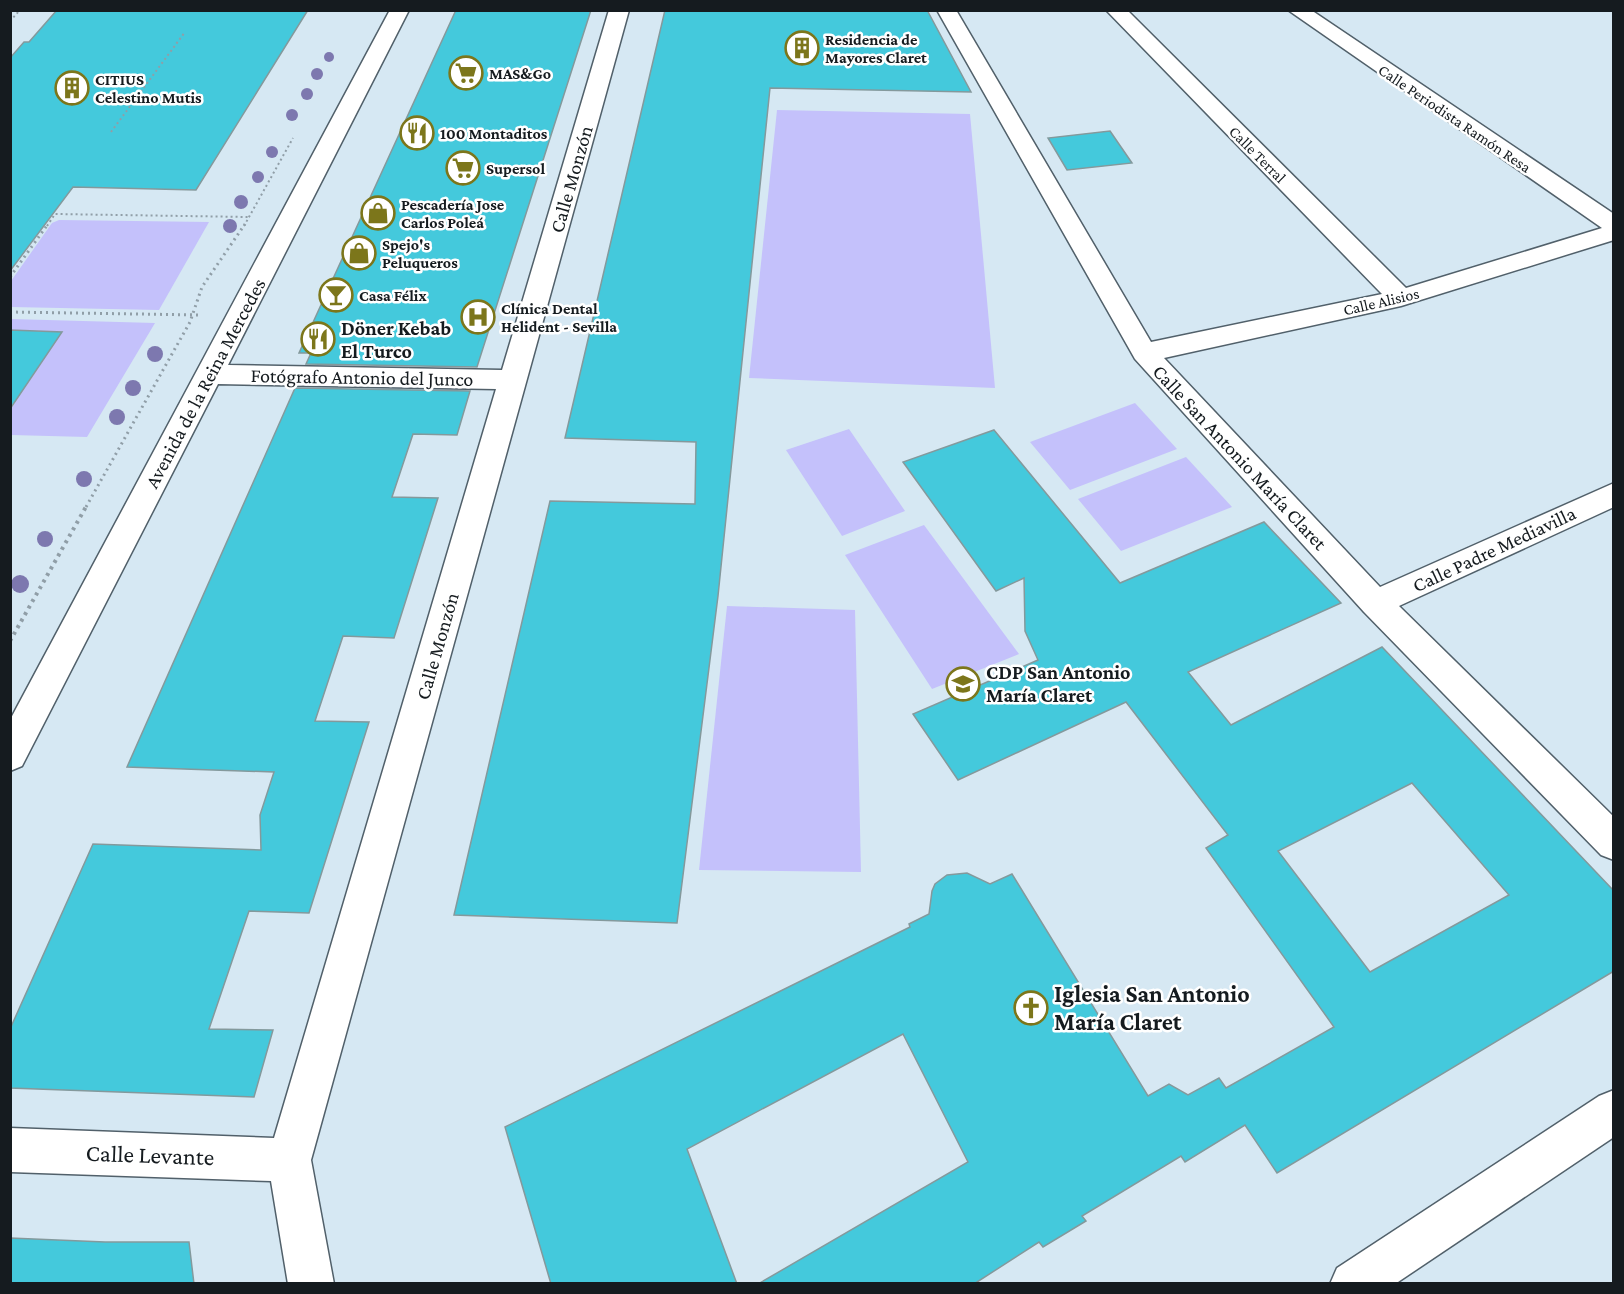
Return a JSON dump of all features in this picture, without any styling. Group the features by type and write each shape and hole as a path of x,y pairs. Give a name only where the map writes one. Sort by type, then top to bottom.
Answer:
{"street":[{"name":"Avenida de la Reina Mercedes","path":"10,755 400,10"},
{"name":"Calle Monzón","path":"311,1284 288,1160 619,10"},
{"name":"Calle San Antonio María Claret","path":"946,10 1144,353 1375,603 1614,843"},
{"name":"Calle Terral","path":"1115,10 1401,298"},
{"name":"Calle Periodista Ramón Resa","path":"1297,10 1614,225"},
{"name":"Calle Alisios","path":"1144,353 1401,298 1614,232"},
{"name":"Fotógrafo Antonio del Junco","path":"210,374 514,380"},
{"name":"Calle Padre Mediavilla","path":"1375,603 1614,494"},
{"path":"1353,1284 1614,1111"},
{"name":"Calle Levante","path":"10,1150 288,1160"}],"path":[{"path":"10,21 20,10"},
{"path":"111,132 185,32"},
{"path":"10,641 190,322 194,300 214,267 236,240 292,140"},
{"path":"10,277 55,214 292,218"},
{"path":"10,312 240,316"}],"shaded area":[{"path":"777,110 970,114 995,388 749,378"},
{"path":"59,220 209,222 159,310 11,307 11,281 52,223"},
{"path":"11,319 155,323 87,437 11,435 11,409 62,332 11,330"},
{"path":"1135,403 1177,449 1070,490 1030,442"},
{"path":"849,429 905,511 842,536 786,450"},
{"path":"1186,457 1232,507 1121,551 1078,499"},
{"path":"924,525 1019,654 932,689 845,555"},
{"path":"727,606 855,610 861,872 699,870"}],"building":[{"path":"57,10 308,10 196,190 73,187 10,271 10,58 24,42 29,42"},
{"path":"456,10 591,10 477,367 306,364 311,353 299,353"},
{"path":"665,10 927,10 971,92 770,88 718,596 677,923 454,915 550,501 695,504 696,442 565,438"},
{"path":"1110,131 1132,163 1067,170 1048,138"},
{"path":"10,330 62,332 10,409"},
{"path":"295,388 470,391 457,435 413,434 392,497 438,498 394,638 343,636 315,721 369,722 309,913 249,911 209,1029 273,1030 254,1097 10,1088 10,1029 93,844 261,850 260,815 274,772 127,767"},
{"path":"994,430 1120,583 1264,522 1341,603 1188,672 1231,725 1382,647 1614,891 1614,971 1277,1173 1245,1125 1185,1162 1181,1156 1082,1216 1086,1221 1043,1247 1039,1242 974,1284 758,1284 968,1162 903,1034 687,1149 737,1284 551,1284 505,1127 910,927 909,924 929,914 935,884 947,875 967,873 990,884 1012,874 1148,1096 1169,1084 1188,1095 1219,1078 1226,1088 1334,1027 1206,848 1228,835 1126,702 958,780 913,714 1038,660 1025,631 1024,578 996,591 903,462","holes":["1412,783 1509,895 1370,972 1278,851"]},
{"path":"10,1238 105,1242 189,1242 194,1284 10,1284"}],"place":[{"name":"Residencia de Mayores Claret","path":"802,48"},
{"name":"MAS&Go","path":"466,73"},
{"name":"CITIUS Celestino Mutis","path":"72,88"},
{"name":"100 Montaditos","path":"417,133"},
{"name":"Supersol","path":"463,168"},
{"name":"Pescadería Jose Carlos Poleá","path":"378,213"},
{"name":"Spejo's Peluqueros","path":"359,253"},
{"name":"Casa Félix","path":"336,295"},
{"name":"Clínica Dental Helident - Sevilla","path":"478,317"},
{"name":"Döner Kebab El Turco","path":"318,339"},
{"name":"CDP San Antonio María Claret","path":"963,684"},
{"name":"Iglesia San Antonio María Claret","path":"1031,1008"}]}
